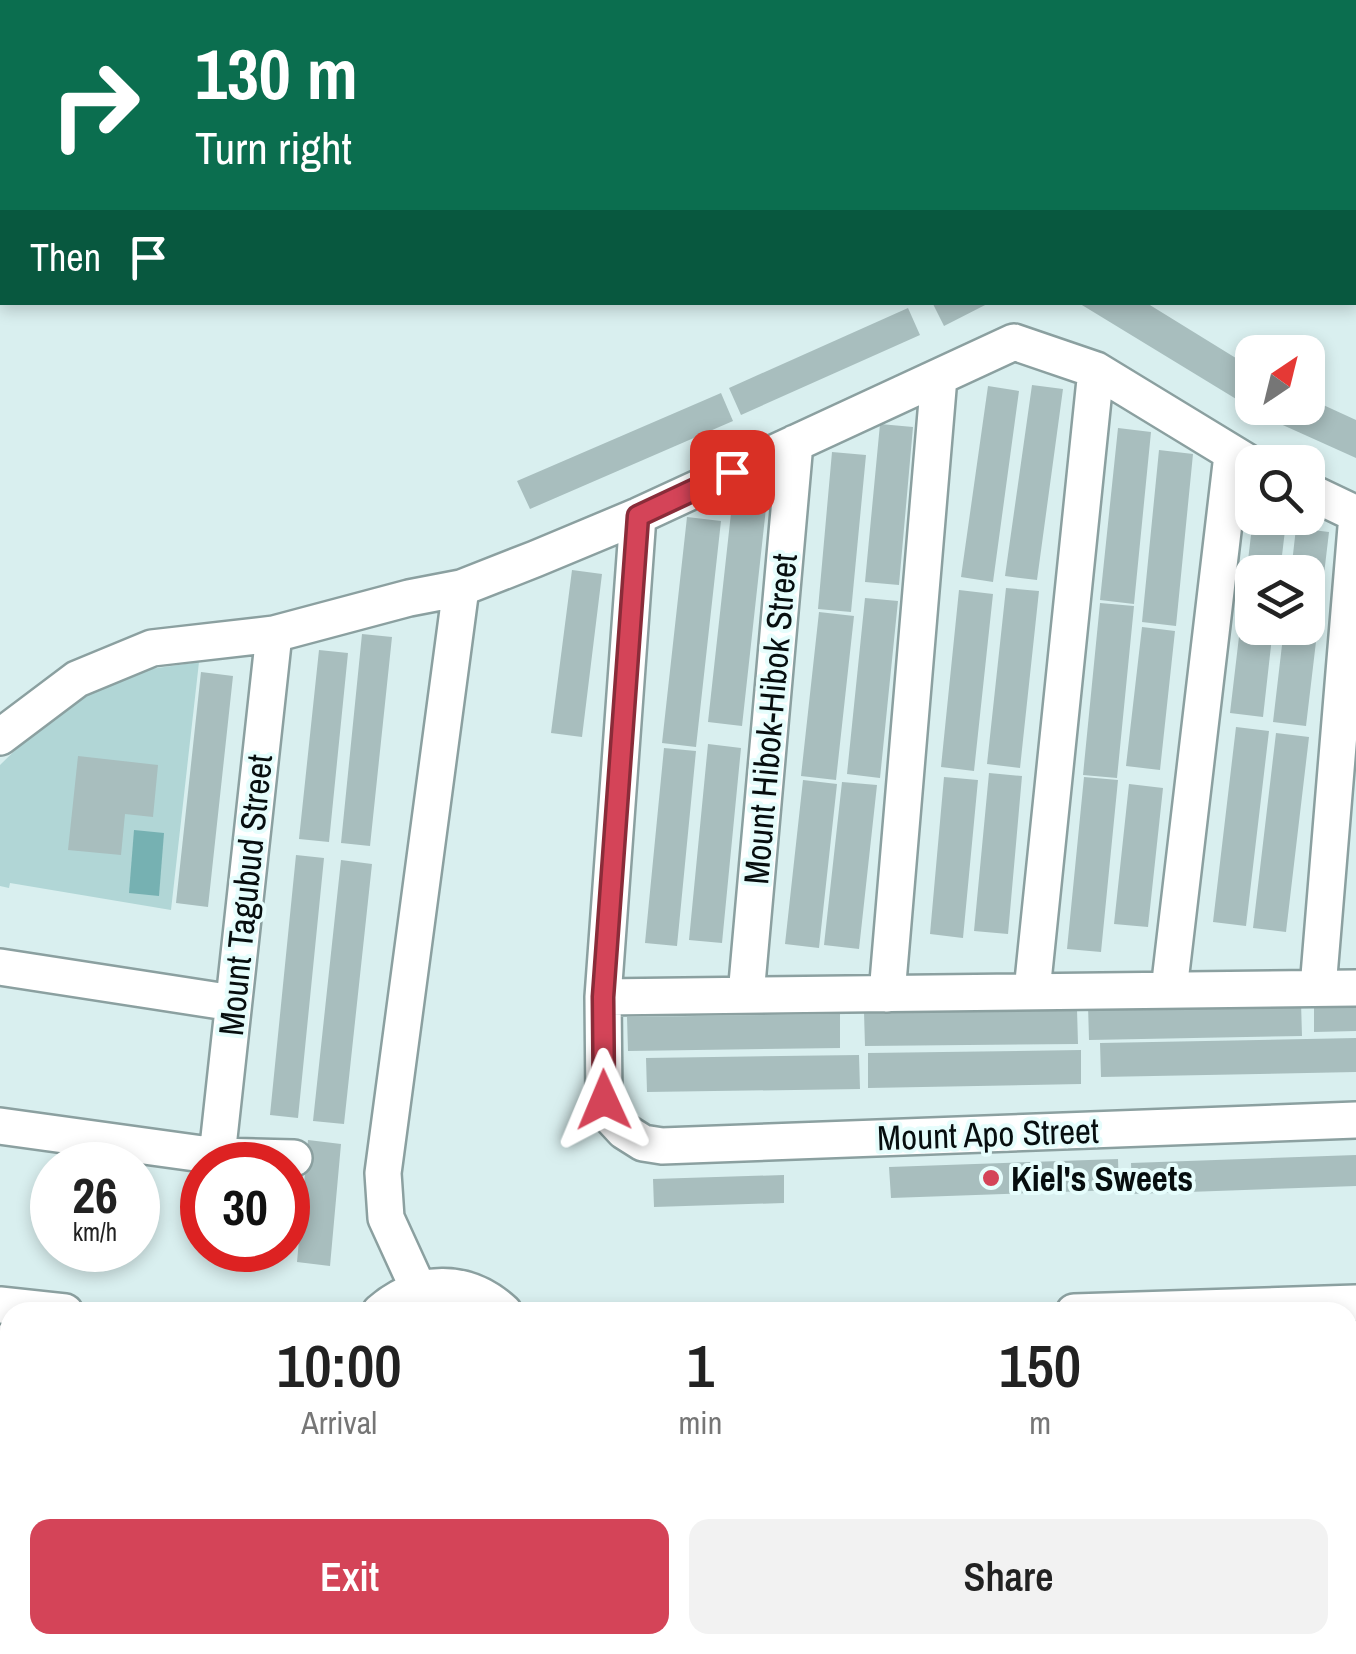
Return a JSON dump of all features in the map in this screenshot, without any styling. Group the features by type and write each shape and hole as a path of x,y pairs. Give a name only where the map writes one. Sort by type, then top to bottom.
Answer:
{"street":[{"path":"0,738 77,679 152,648 274,634 461,588 638,516 1014,342 1096,370 1235,456"},
{"path":"1032,992 1096,370"},
{"path":"887,994 939,376"},
{"name":"Mount Hibok-Hibok Street","path":"746,995 795,443"},
{"path":"1325,499 1356,514"},
{"path":"1169,990 1235,511"},
{"path":"638,516 603,997 1356,988"},
{"path":"1318,988 1356,527"},
{"path":"418,1288 386,1218 383,1172 461,588"},
{"name":"Mount Tagubud Street","path":"218,1142 274,634"},
{"path":"0,968 233,1003"},
{"name":"Mount Apo Street","path":"603,997 604,1100 610,1116 624,1132 644,1143 662,1146 1356,1120"},
{"path":"0,1126 180,1151"},
{"path":"391,1302 418,1288 444,1285 468,1289 493,1302"}],"shaded area":[{"path":"199,662 171,910 10,883 9,888 0,886 0,765 78,689 123,673"},
{"path":"134,830 164,833 159,896 129,893"}],"building":[{"path":"934,305 985,305 944,326"},
{"path":"1082,305 1150,305 1235,358 1235,398"},
{"path":"908,308 920,335 741,415 729,388"},
{"path":"1032,385 1063,389 1037,580 1005,576"},
{"path":"988,386 1019,391 993,582 961,577"},
{"path":"721,393 733,421 530,509 517,481"},
{"path":"1325,406 1356,420 1356,458 1283,425 1325,425"},
{"path":"880,424 913,427 899,585 865,582"},
{"path":"1118,428 1151,432 1134,604 1100,600"},
{"path":"1159,450 1193,454 1176,626 1142,622"},
{"path":"832,452 866,455 851,612 818,609"},
{"path":"733,495 767,499 742,726 708,722"},
{"path":"687,517 721,521 696,747 662,743"},
{"path":"1329,532 1325,566 1325,555 1293,555 1295,535"},
{"path":"1251,535 1284,535 1282,555 1249,555"},
{"path":"572,570 602,574 582,737 551,733"},
{"path":"1006,588 1039,591 1020,768 987,764"},
{"path":"959,590 993,594 974,771 941,767"},
{"path":"865,598 898,601 880,778 847,774"},
{"path":"1100,603 1134,606 1117,778 1083,775"},
{"path":"819,612 854,616 836,780 801,776"},
{"path":"1142,627 1175,631 1160,770 1126,766"},
{"path":"362,634 392,637 370,846 341,843"},
{"path":"1238,645 1271,645 1263,717 1230,713"},
{"path":"1282,645 1316,645 1306,726 1273,722"},
{"path":"319,650 348,653 329,842 299,839"},
{"path":"201,672 233,676 208,907 176,903"},
{"path":"1236,727 1269,731 1246,926 1213,922"},
{"path":"1276,733 1309,737 1286,932 1253,928"},
{"path":"708,744 741,748 722,943 689,940"},
{"path":"664,748 696,751 677,946 645,943"},
{"path":"78,756 158,765 153,817 125,814 121,855 68,850"},
{"path":"989,773 1022,776 1008,934 974,931"},
{"path":"944,777 978,780 963,938 930,934"},
{"path":"1084,777 1118,780 1101,952 1067,949"},
{"path":"803,780 837,784 819,948 785,944"},
{"path":"842,782 877,785 859,949 824,945"},
{"path":"1129,784 1163,788 1148,927 1114,924"},
{"path":"296,855 324,858 298,1118 270,1115"},
{"path":"341,860 372,864 344,1124 313,1121"},
{"path":"1314,997 1356,997 1356,1031 1314,1032"},
{"path":"1301,1002 1302,1036 1089,1040 1088,1005"},
{"path":"1077,1009 1078,1044 865,1046 864,1012"},
{"path":"840,1014 840,1048 628,1051 627,1017"},
{"path":"1356,1038 1356,1072 1101,1077 1100,1043"},
{"path":"1081,1050 1081,1084 868,1088 868,1053"},
{"path":"859,1055 860,1089 647,1092 646,1058"},
{"path":"308,1142 341,1144 330,1266 310,1264"},
{"path":"1356,1155 1356,1186 1132,1194 1131,1163"},
{"path":"1118,1159 1119,1190 891,1198 889,1167"},
{"path":"784,1175 784,1203 654,1207 653,1179"}],"place":[{"name":"Kiel's Sweets","path":"991,1178"}],"route":[{"path":"604,1100 603,997 638,516 732,472"}]}
